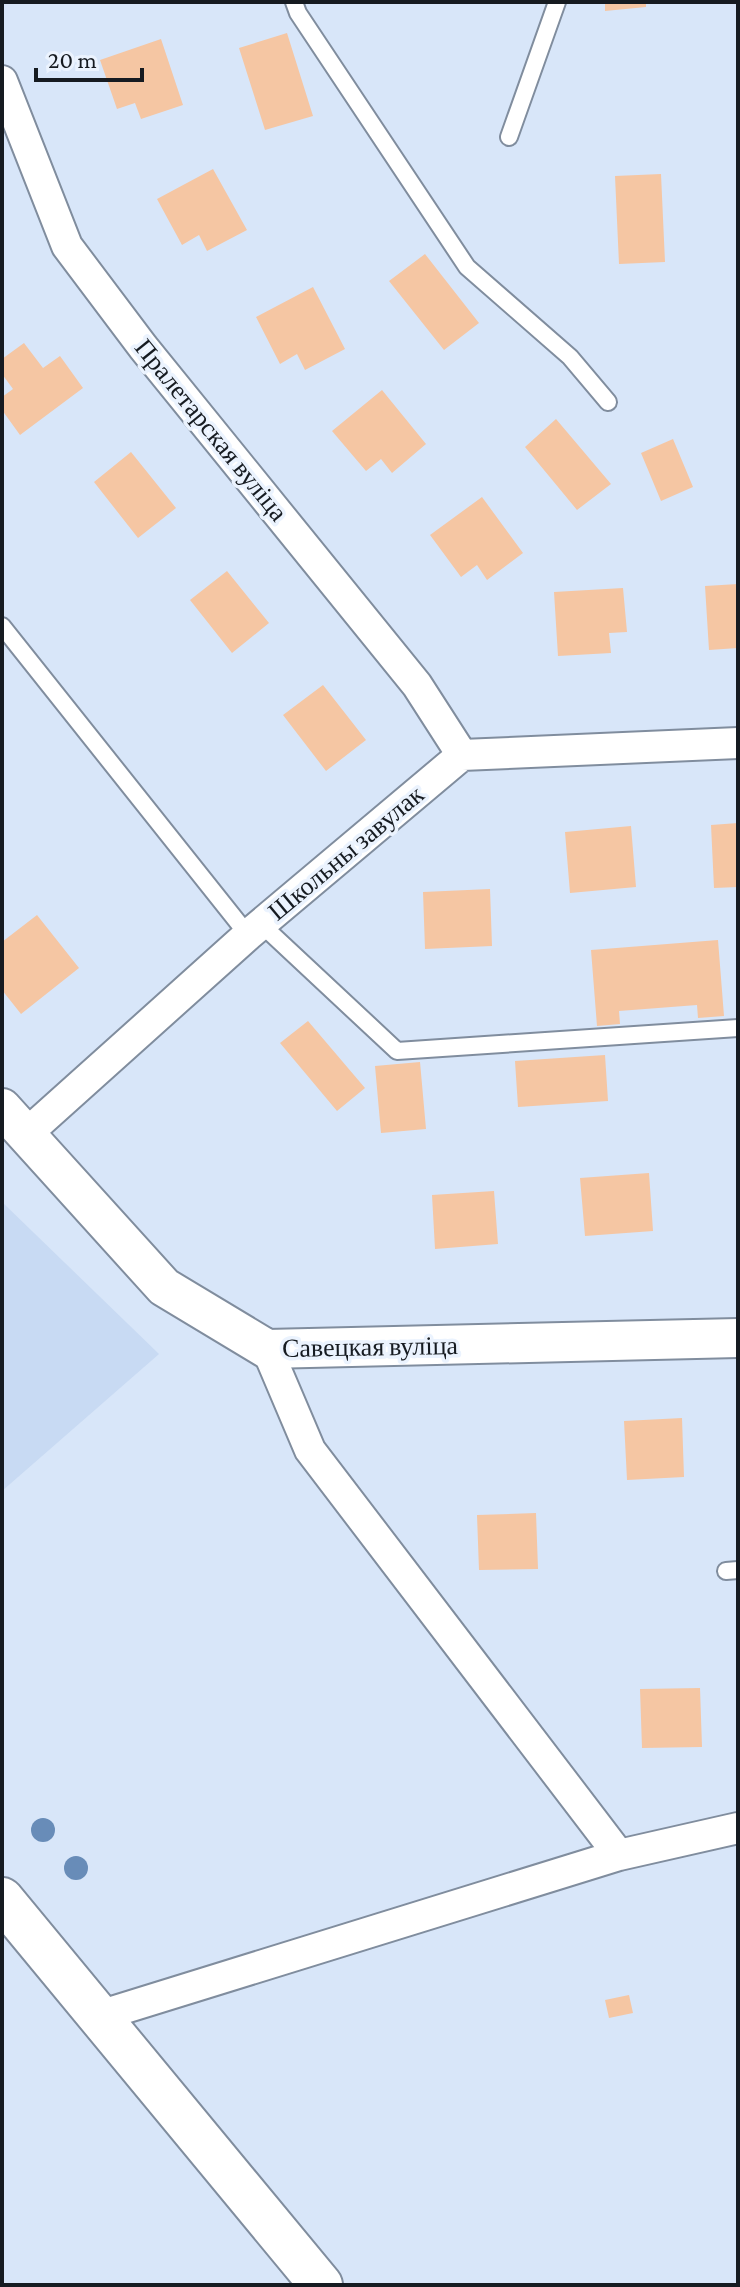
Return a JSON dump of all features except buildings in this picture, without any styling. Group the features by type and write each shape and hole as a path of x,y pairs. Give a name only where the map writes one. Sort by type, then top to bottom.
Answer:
{"main road":[{"path":"2,1899 321,2285"}],"street":[{"name":"Пралетарская вуліца","path":"2,81 67,246 143,347 417,685 462,755"},
{"path":"462,755 738,743"},
{"name":"Школьны завулак","path":"13,1122 254,929 462,755"},
{"name":"Савецкая вуліца","path":"13,1122 164,1287 267,1349 738,1338"},
{"path":"267,1349 310,1450 619,1855"},
{"path":"99,2016 619,1855 738,1828"}],"lane":[{"path":"294,2 298,13 467,267 570,357 608,402"},
{"path":"509,137 557,2"},
{"path":"2,626 254,929 397,1051 738,1028"}],"shaded area":[{"path":"2,1202 159,1354 2,1491"}]}
